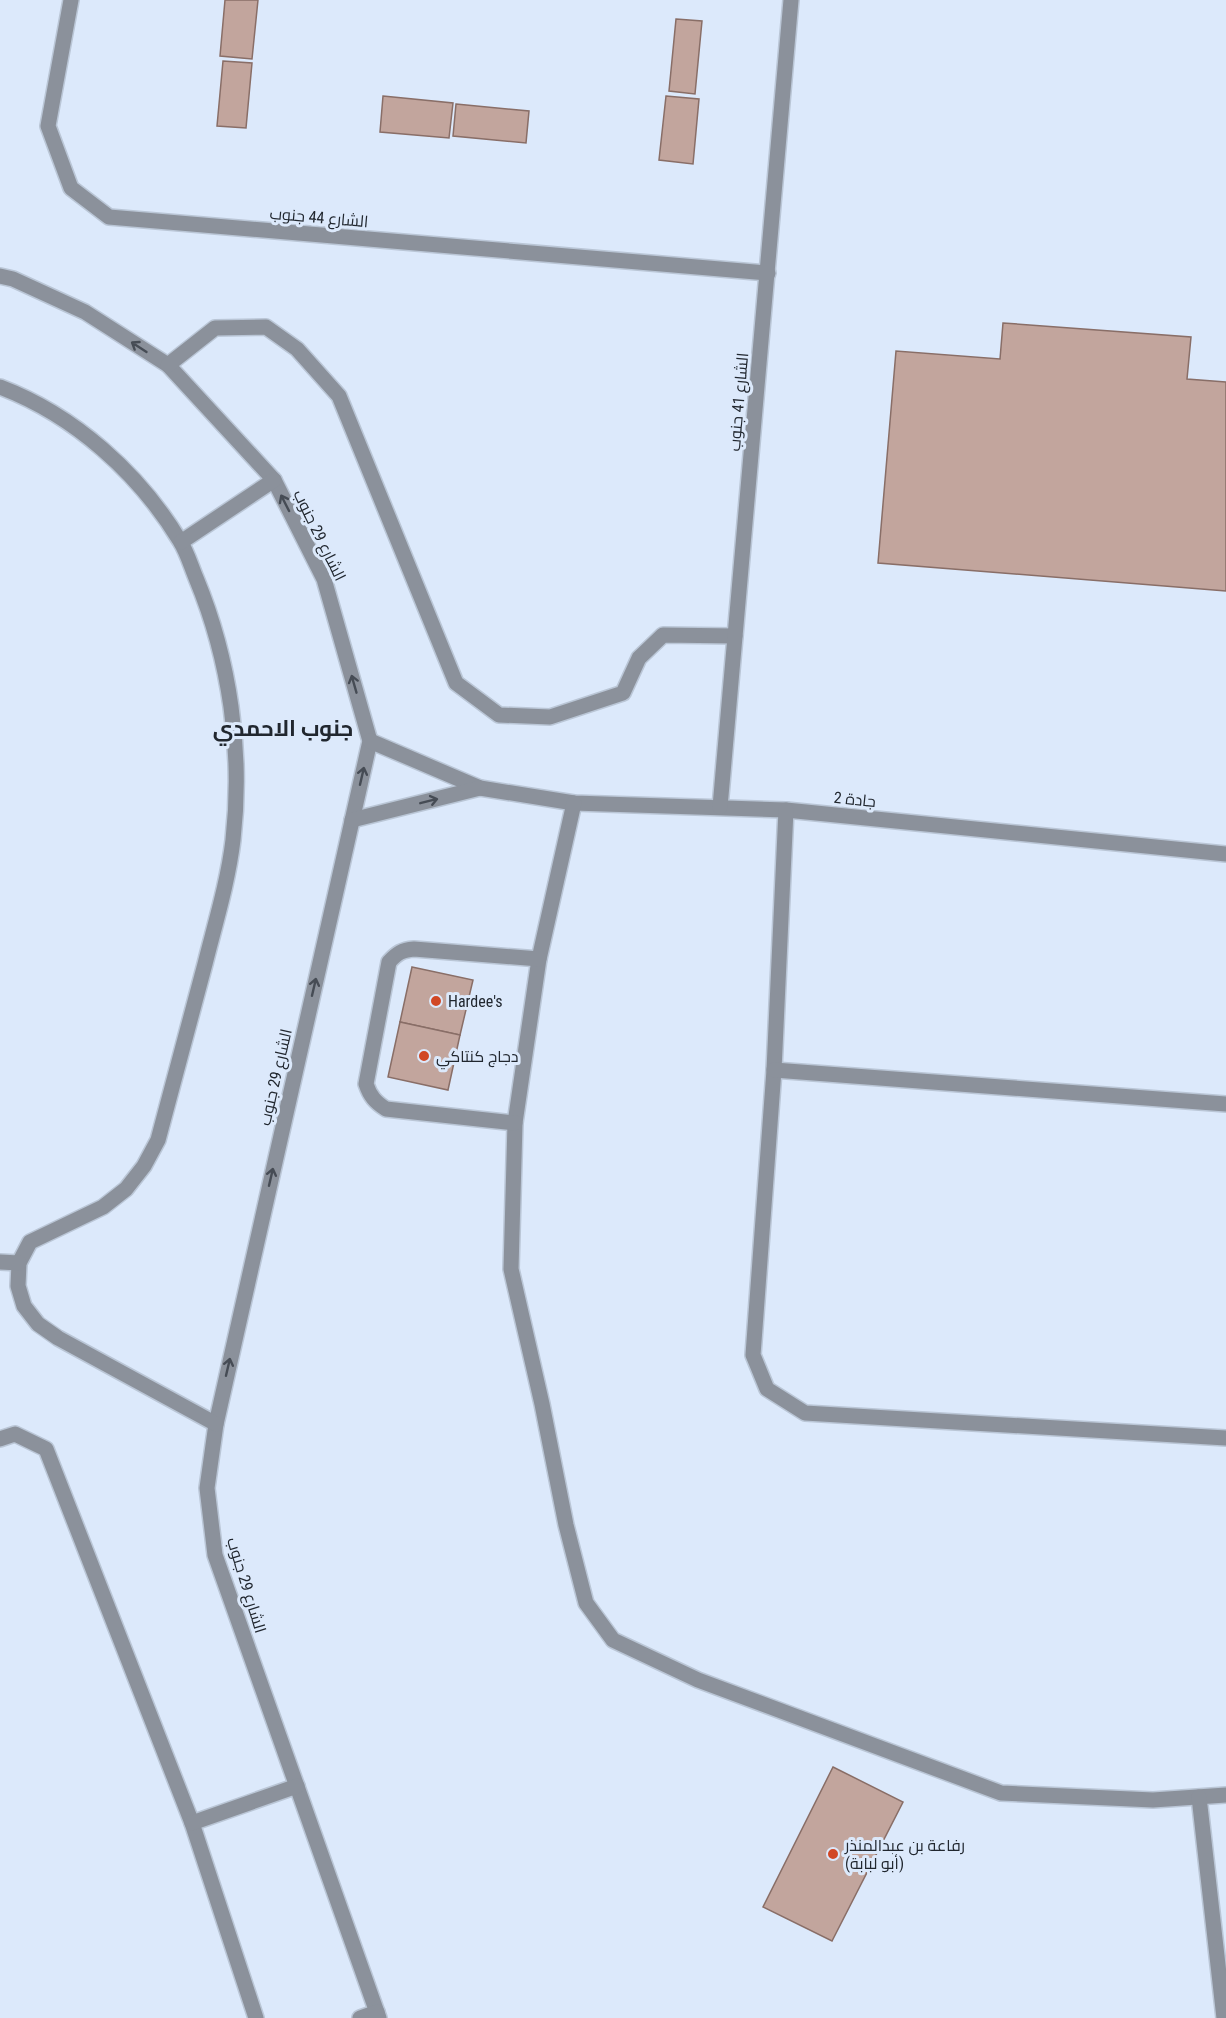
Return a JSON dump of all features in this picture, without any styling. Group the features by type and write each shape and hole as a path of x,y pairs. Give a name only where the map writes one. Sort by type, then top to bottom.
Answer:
{"street":[{"name":"الشارع 44 جنوب","path":"71,0 48,126 71,188 109,218 768,273"},
{"name":"الشارع 41 جنوب","path":"720,807 791,0"},
{"name":"الشارع 29 جنوب","path":"0,276 13,279 85,312 168,365 274,480 324,579 370,741 216,1424 207,1488 215,1555 378,2015"},
{"path":"168,365 216,328 266,327 297,349 339,396 456,683 499,715 550,717 623,693 639,658 663,635 735,636"},
{"path":"0,387 14,392 64,420 109,454 148,496 181,542 211,615 230,688 237,764 233,841 218,916 158,1140 144,1166 126,1189 103,1207 30,1242 19,1263 18,1286 24,1306 38,1324 58,1338 216,1424"},
{"path":"181,542 274,480"},
{"name":"جادة 2","path":"370,741 480,788 574,803 786,810 1226,854"},
{"name":"جادة 2","path":"352,820 480,788"},
{"path":"574,803 539,959 515,1123 511,1269 586,1603 613,1640 698,1680 1001,1793 1153,1800 1226,1796"},
{"path":"786,810 774,1070 753,1355 766,1389 805,1413 1226,1438"},
{"path":"515,1123 386,1109 369,1095 366,1084 389,962 394,955 402,950 414,949 539,959"},
{"path":"774,1070 1226,1104"},
{"path":"0,1262 19,1263"},
{"path":"0,1439 15,1434 46,1449 192,1823 256,2018"},
{"path":"192,1823 297,1786"},
{"path":"1199,1797 1224,2018"},
{"path":"360,2018 378,2015"}],"building":[{"path":"225,0 258,0 252,59 220,56"},
{"path":"676,19 702,21 695,94 669,91"},
{"path":"223,61 252,63 246,128 217,126"},
{"path":"383,96 453,103 449,138 380,132"},
{"path":"666,96 699,99 693,164 659,160"},
{"path":"456,104 529,111 526,143 453,136"},
{"path":"1003,323 1191,337 1187,379 1226,382 1226,591 878,563 896,351 1000,359"},
{"name":"Hardee's","path":"412,967 473,980 460,1035 400,1022"},
{"name":"دجاج كنتاكي","path":"400,1022 460,1035 448,1090 388,1077"},
{"name":"رفاعة بن عبدالمنذر (أبو لبابة)","path":"833,1767 903,1802 832,1941 763,1907"}],"place":[{"name":"Hardee's","path":"436,1001"},
{"name":"دجاج كنتاكي","path":"424,1056"},
{"name":"رفاعة بن عبدالمنذر (أبو لبابة)","path":"833,1854"}],"district":[{"name":"جنوب الاحمدي","path":"283,728"}]}
